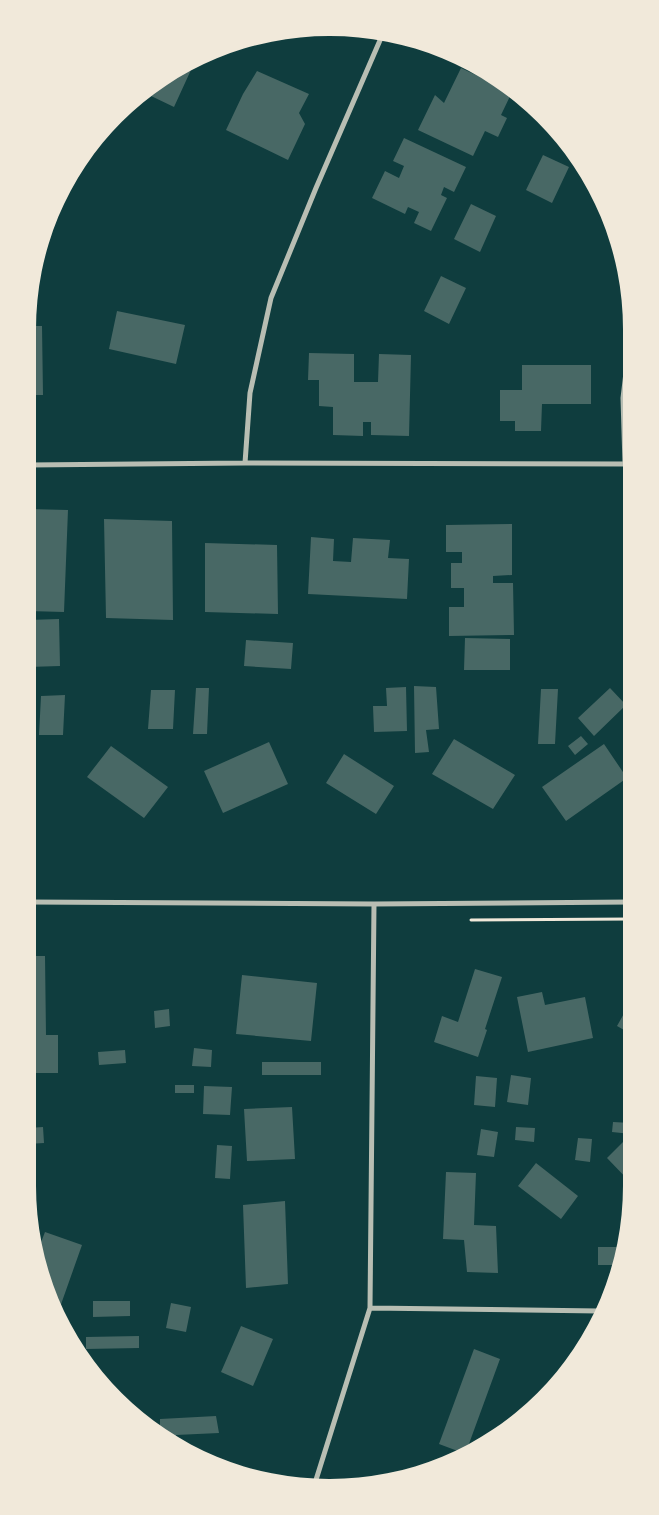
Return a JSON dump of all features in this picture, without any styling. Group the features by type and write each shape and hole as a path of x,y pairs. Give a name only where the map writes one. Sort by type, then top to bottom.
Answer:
{"street":[{"path":"245,463 250,393 271,298 380,41"},
{"path":"36,465 245,463 623,464"},
{"path":"36,902 374,904 623,902"},
{"path":"316,1478 370,1308 374,904"},
{"path":"370,1308 595,1311"}],"building":[{"path":"461,68 509,98 501,115 507,118 498,137 485,131 473,156 418,130 435,95 444,103"},
{"path":"257,71 309,94 299,113 305,124 288,160 226,130 243,94"},
{"path":"190,72 174,107 152,96"},
{"path":"404,138 466,167 454,192 444,187 441,195 447,198 431,231 414,223 419,212 408,207 405,214 372,198 385,171 399,178 404,166 393,161"},
{"path":"543,155 569,167 552,203 526,190"},
{"path":"471,204 496,216 480,252 454,239"},
{"path":"441,276 466,288 449,324 424,311"},
{"path":"117,311 185,325 176,364 109,349"},
{"path":"36,326 42,326 43,395 36,395"},
{"path":"309,353 354,354 354,382 378,382 379,354 411,355 409,436 371,435 371,422 363,422 363,436 333,435 333,407 319,406 319,380 308,380"},
{"path":"522,365 591,365 591,404 542,404 541,431 515,431 515,421 500,421 500,390 522,390"},
{"path":"36,509 68,510 64,612 36,611"},
{"path":"104,519 172,521 173,620 106,618"},
{"path":"512,524 512,575 493,576 493,583 513,583 514,635 449,636 449,607 464,607 464,588 451,588 451,563 462,563 462,552 446,552 446,525"},
{"path":"311,537 334,539 333,561 351,562 353,538 390,540 388,558 409,559 407,599 308,594"},
{"path":"205,543 277,545 278,614 205,612"},
{"path":"59,619 60,666 36,667 36,620"},
{"path":"465,638 510,639 510,670 464,670"},
{"path":"246,640 293,643 291,669 244,666"},
{"path":"414,686 436,687 439,729 426,730 429,752 415,753"},
{"path":"406,687 407,731 374,732 373,706 387,706 386,688"},
{"path":"196,688 209,688 207,734 193,734"},
{"path":"610,688 623,702 623,708 594,736 578,718"},
{"path":"541,689 558,689 555,744 538,744"},
{"path":"151,690 175,690 173,729 148,729"},
{"path":"65,695 63,735 39,735 41,696"},
{"path":"581,736 588,744 575,755 568,746"},
{"path":"454,739 515,775 493,809 432,774"},
{"path":"269,742 288,784 223,813 204,771"},
{"path":"604,744 623,772 623,781 566,821 542,787"},
{"path":"111,746 168,787 144,818 87,777"},
{"path":"344,754 394,786 376,814 326,783"},
{"path":"36,956 45,956 46,1035 58,1035 58,1073 36,1073"},
{"path":"475,969 502,977 478,1057 434,1042 442,1016 458,1022"},
{"path":"242,975 317,983 311,1041 236,1034"},
{"path":"542,992 545,1005 585,997 593,1038 528,1052 517,997"},
{"path":"169,1009 170,1026 155,1028 154,1011"},
{"path":"623,1015 623,1029 617,1026"},
{"path":"194,1048 212,1050 211,1067 192,1066"},
{"path":"125,1050 126,1063 99,1065 98,1052"},
{"path":"262,1062 321,1062 321,1075 262,1075"},
{"path":"511,1075 531,1078 528,1105 507,1102"},
{"path":"476,1076 497,1078 495,1107 474,1105"},
{"path":"175,1085 194,1085 194,1093 175,1093"},
{"path":"204,1086 232,1087 230,1115 203,1114"},
{"path":"292,1107 295,1159 247,1161 244,1109"},
{"path":"613,1122 623,1123 623,1133 612,1132"},
{"path":"36,1127 43,1127 44,1143 36,1144"},
{"path":"516,1127 535,1128 534,1142 515,1140"},
{"path":"481,1129 498,1132 494,1157 477,1155"},
{"path":"578,1138 592,1139 590,1162 575,1160"},
{"path":"623,1142 623,1175 607,1158"},
{"path":"217,1145 232,1146 230,1179 215,1178"},
{"path":"536,1163 578,1196 561,1219 518,1186"},
{"path":"446,1172 476,1173 474,1225 496,1226 498,1273 467,1272 464,1240 443,1239"},
{"path":"285,1201 288,1284 246,1288 243,1205"},
{"path":"45,1232 82,1245 61,1304 46,1261 42,1241"},
{"path":"598,1247 616,1247 612,1265 598,1265"},
{"path":"93,1301 130,1301 130,1316 93,1317"},
{"path":"171,1303 191,1307 186,1332 166,1328"},
{"path":"241,1326 273,1339 253,1386 221,1372"},
{"path":"139,1336 139,1348 87,1349 86,1337"},
{"path":"474,1349 500,1359 469,1443 456,1450 439,1444"},
{"path":"216,1416 219,1433 177,1435 160,1424 160,1419"}]}
